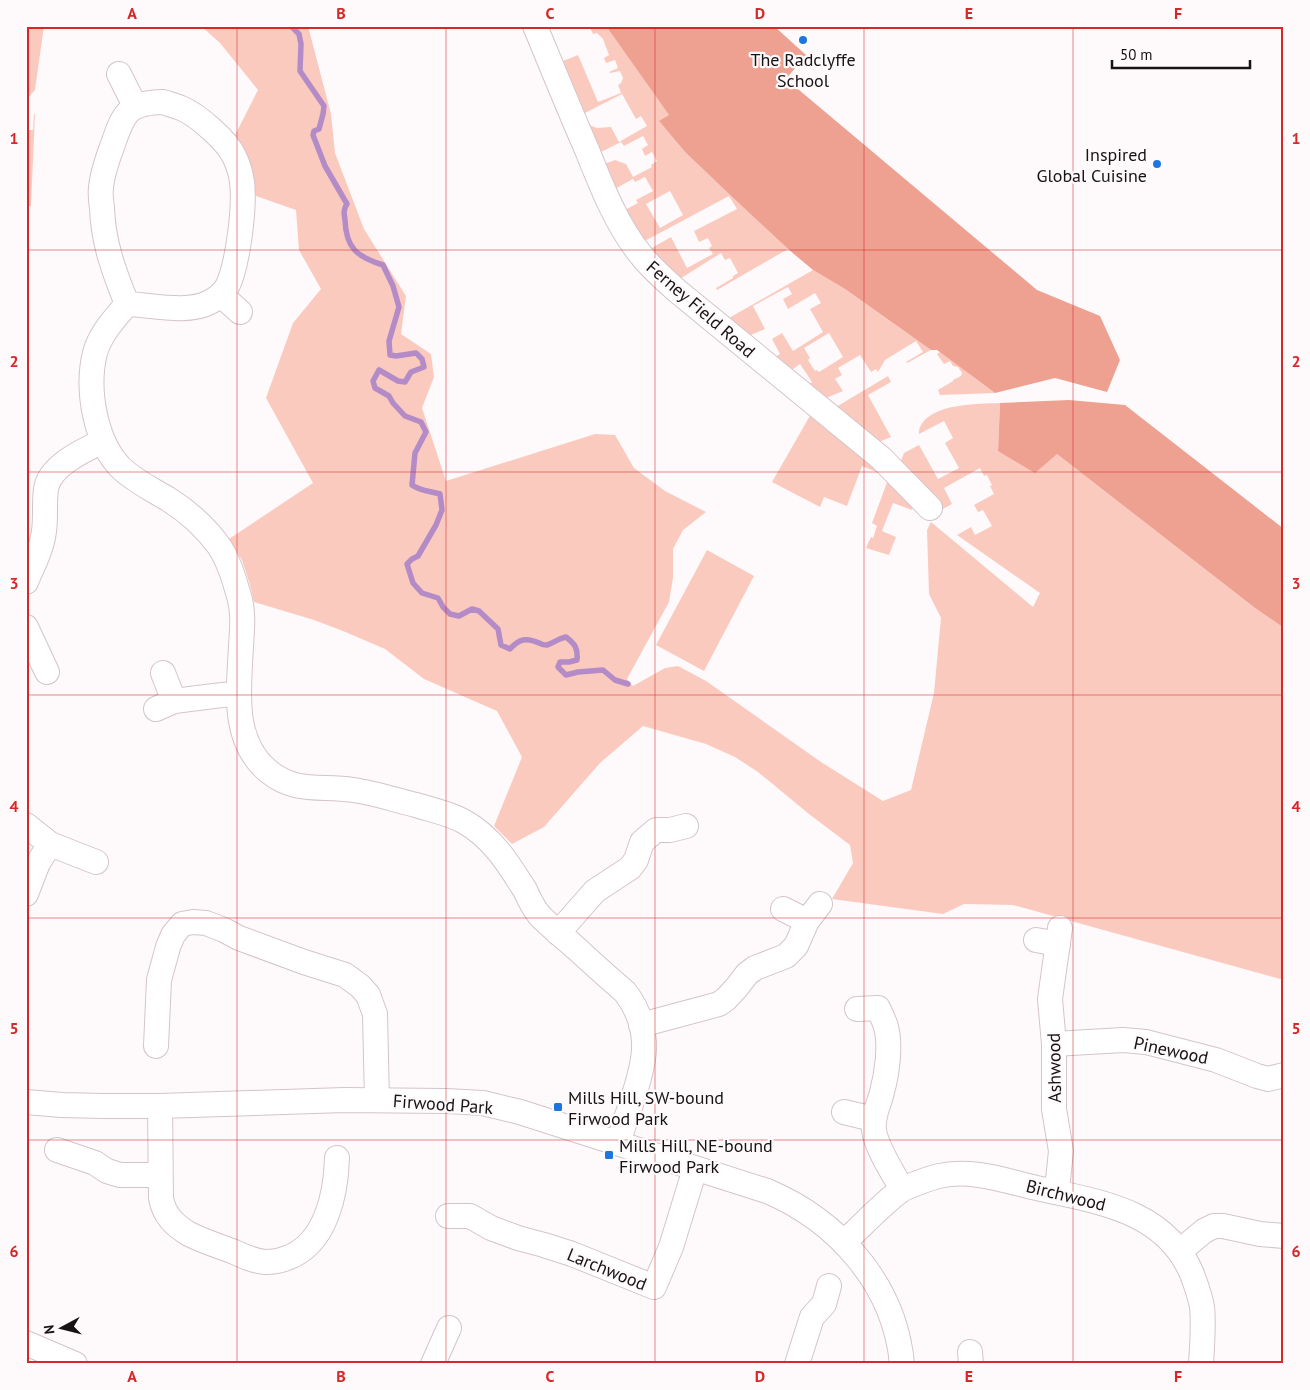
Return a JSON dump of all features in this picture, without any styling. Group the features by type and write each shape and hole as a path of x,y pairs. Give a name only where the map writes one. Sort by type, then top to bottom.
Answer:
{"street":[{"name":"Ferney Field Road","path":"535,26 594,169 625,232 640,255 657,274 881,458 930,508"},
{"path":"119,74 135,106"},
{"path":"163,102 182,108 195,116 222,140 234,156 242,180 242,220 235,261 227,287 221,295 195,308 127,304 106,246 102,224 101,189 107,160 118,128 126,115 135,106 163,102"},
{"path":"221,295 240,312"},
{"path":"127,304 104,333 95,351 92,374 92,398 103,441 122,469 138,482 182,508 201,526 219,547 232,573 240,601 243,623 238,694 242,733 250,751 267,770 285,782 298,786 356,790 452,816 478,831 499,851 538,914 625,992 633,1003 642,1025 643,1060 618,1143"},
{"path":"26,582 40,549 44,530 46,487 52,474 67,460 103,441"},
{"path":"37,636 47,672"},
{"path":"163,674 165,705 238,694"},
{"path":"558,932 595,891 630,868 636,860 642,842 654,821 670,830 686,826"},
{"path":"26,825 50,844 96,862"},
{"path":"26,894 38,863 50,844"},
{"path":"642,1025 719,1004 755,968 786,956 796,946 813,913 783,910"},
{"path":"156,1046 159,980 173,935 182,924 192,922 206,923 240,938 301,972 345,975 360,986 368,996 375,1014 377,1100"},
{"name":"Ashwood","path":"1051,938 1050,999 1054,1044 1054,1109 1061,1151 1056,1192"},
{"path":"875,1005 886,1028 888,1047 887,1066 882,1091 873,1119 874,1130 877,1142 902,1189"},
{"name":"Pinewood","path":"1054,1044 1123,1040 1146,1042 1216,1060 1268,1079 1284,1075"},
{"name":"Firwood Park","path":"26,1102 62,1105 160,1106 377,1100 446,1101 483,1103 520,1112 767,1191 820,1220 844,1242 864,1265 877,1285 889,1309 902,1354 902,1364"},
{"path":"160,1106 160,1176 163,1206 166,1214 180,1229 198,1239 255,1260 276,1262 295,1255 309,1244 329,1210 336,1178 337,1158"},
{"path":"844,1112 873,1119"},
{"path":"57,1150 95,1163 107,1171 120,1176 160,1176"},
{"name":"Larchwood","path":"466,1210 491,1228 572,1254 651,1296 672,1247 695,1169"},
{"name":"Birchwood","path":"844,1242 902,1189 940,1176 966,1174 987,1177 1056,1192 1128,1211 1169,1238 1187,1262 1202,1309 1201,1364"},
{"path":"1180,1251 1204,1231 1214,1226 1284,1236"},
{"path":"797,1364 812,1317 832,1301"},
{"path":"429,1357 449,1328"},
{"path":"26,1343 75,1364"}],"shaded area":[{"path":"26,26 44,26 35,90 26,100"},
{"path":"201,26 308,26 331,114 335,153 364,229 406,296 401,334 431,354 434,377 422,408 446,481 595,434 615,435 634,468 665,491 706,512 683,530 673,549 673,578 669,602 627,679 633,686 665,668 678,666 706,681 821,762 883,801 911,790 934,693 941,618 929,594 927,530 931,522 1033,607 1040,593 957,535 971,527 975,535 992,526 983,510 978,512 974,505 994,494 987,475 984,476 980,468 944,488 952,504 941,510 900,463 904,453 919,445 938,479 959,468 945,443 953,438 944,421 919,434 920,427 926,419 934,413 956,406 1000,403 998,451 1057,454 1255,608 1284,628 1284,980 1013,905 964,904 943,914 832,899 853,863 850,845 758,772 735,757 706,744 643,726 600,763 544,827 512,844 494,826 522,757 497,711 424,679 385,649 314,620 254,602 242,560 229,539 313,483 266,398 293,323 321,289 299,250 296,210 256,196 234,137 258,90 220,43"},
{"path":"589,26 606,26 670,116 660,122 685,152 788,249 717,290 716,288 738,273 730,258 725,260 721,253 675,282 648,253 652,248 671,237 687,268 713,254 709,248 712,246 708,238 699,242 694,231 737,209 729,196 641,243 623,211 638,203 636,200 653,191 645,177 635,182 633,179 613,190 601,165 615,160 626,164 633,177 652,167 651,165 657,161 652,152 645,156 642,149 648,145 643,136 624,146 621,142 597,154 589,125 597,128 611,127 619,142 647,126 641,116 636,119 622,94 581,115 558,63 578,55 598,102 621,93 618,85 623,78 620,71 609,72 618,68 615,60 606,63 604,58 609,55 603,39 597,33 593,34","holes":["670,191 683,215 660,228 646,204"]},
{"path":"606,26 774,26 806,55 786,79 1037,290 1100,316 1120,360 1107,392 1055,378 995,393 937,350 931,350 845,289 813,270 788,249 685,152 659,121 669,115"},
{"path":"34,114 31,206 26,206 26,130 33,130"},
{"path":"813,270 845,289 931,350 907,363 923,352 916,341 885,360 878,372 876,369 871,372 860,355 838,368 842,375 835,379 843,391 819,401 804,387 812,382 800,364 786,374 769,361 780,354 772,339 782,333 793,351 823,332 810,309 821,303 815,293 788,309 783,299 792,294 788,287 753,306 765,329 741,339 722,322","holes":["829,333 843,357 819,372 815,371 808,360 810,358 804,348"]},
{"path":"940,352 995,393 940,395 938,390 961,376 962,373 950,361 944,364 937,354"},
{"path":"888,376 891,382 868,395 891,437 879,442 831,410"},
{"path":"1069,400 1125,405 1284,529 1284,628 1255,608 1057,454 1035,473 998,451 1000,403"},
{"path":"811,414 889,477 862,466 847,506 824,497 820,507 772,482"},
{"path":"889,477 912,501 912,510 893,503 882,531 896,537 889,555 866,548 871,537 873,538 877,526 872,523"},
{"path":"707,550 754,576 704,671 656,645"}],"waterway":[{"path":"291,26 299,34 301,44 300,71 324,106 319,129 314,131 313,135 325,166 347,204 344,214 348,238 360,255 383,265 393,286 399,307 389,341 390,355 416,353 422,359 424,367 411,372 405,382 398,381 379,370 373,381 375,388 389,396 405,416 421,422 426,432 415,453 412,485 422,490 440,494 442,510 436,525 418,556 407,564 413,583 422,593 438,598 450,614 459,616 472,609 479,611 498,629 501,645 510,649 516,643 523,640 547,645 566,637 572,642 577,652 577,660 560,662 558,667 566,675 603,670 615,680 628,684"}],"place":[{"name":"The Radclyffe School","path":"803,40"},
{"name":"Inspired Global Cuisine","path":"1157,164"},
{"name":"Mills Hill, SW-bound Firwood Park","path":"558,1107"},
{"name":"Mills Hill, NE-bound Firwood Park","path":"609,1155"}]}
